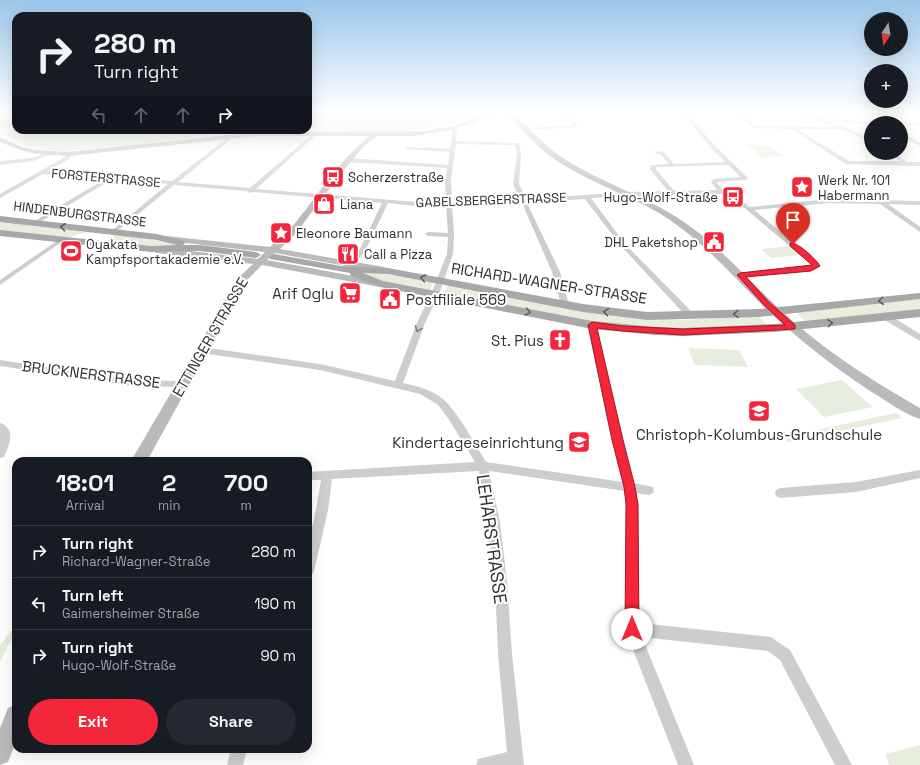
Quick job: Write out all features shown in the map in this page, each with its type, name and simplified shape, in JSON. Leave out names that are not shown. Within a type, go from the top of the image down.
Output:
[{"type":"main road","points":[[17,147],[47,154],[69,154],[135,147]]},
{"type":"main road","name":"ETTINGER STRASSE","points":[[141,457],[240,283],[258,258],[273,253],[295,229],[319,196],[360,147]]},
{"type":"main road","points":[[547,147],[562,161],[654,206],[687,227],[719,254],[792,327],[848,370],[920,414]]},
{"type":"main road","name":"HINDENBURGSTRASSE","points":[[0,219],[157,237],[273,253]]},
{"type":"main road","points":[[61,240],[98,231]]},
{"type":"main road","name":"HINDENBURGSTRASSE","points":[[0,233],[98,244],[258,258]]},
{"type":"main road","points":[[98,244],[112,233]]},
{"type":"main road","name":"HINDENBURGSTRASSE","points":[[157,237],[200,248],[258,258]]},
{"type":"main road","name":"HINDENBURGSTRASSE","points":[[151,249],[200,248]]},
{"type":"main road","name":"RICHARD-WAGNER-STRASSE","points":[[273,253],[352,264],[565,305],[647,316],[691,316],[775,311],[920,296]]},
{"type":"main road","name":"RICHARD-WAGNER-STRASSE","points":[[273,253],[351,273],[380,284]]},
{"type":"main road","name":"RICHARD-WAGNER-STRASSE","points":[[258,258],[380,284],[592,325],[623,329],[683,332],[792,327],[920,313]]},
{"type":"main road","name":"RICHARD-WAGNER-STRASSE","points":[[327,267],[388,271]]},
{"type":"main road","points":[[0,754],[12,726]]},
{"type":"street","points":[[112,233],[217,147]]},
{"type":"street","points":[[250,191],[300,147]]},
{"type":"street","points":[[398,385],[421,323],[435,294],[450,254],[451,235],[448,180],[452,147]]},
{"type":"street","points":[[517,147],[519,154],[516,184],[556,272],[565,305]]},
{"type":"street","points":[[713,147],[745,178],[715,180],[714,182],[720,191],[728,193],[749,209],[814,262],[816,266],[811,268],[740,275]]},
{"type":"street","points":[[822,147],[848,163],[920,164]]},
{"type":"street","points":[[407,148],[451,151]]},
{"type":"street","points":[[657,152],[662,154],[672,164]]},
{"type":"street","points":[[0,163],[33,159],[47,154]]},
{"type":"street","points":[[1,195],[67,158],[69,154]]},
{"type":"street","points":[[348,160],[449,167]]},
{"type":"street","points":[[901,160],[906,163]]},
{"type":"street","points":[[672,193],[653,169],[653,166],[672,164],[729,163]]},
{"type":"street","name":"FORSTERSTRASSE","points":[[42,172],[170,184]]},
{"type":"street","points":[[35,223],[109,179]]},
{"type":"street","name":"GABELSBERGERSTRASSE","points":[[170,184],[386,202],[450,204],[629,194],[720,191]]},
{"type":"street","points":[[588,197],[623,245],[691,316]]},
{"type":"street","points":[[749,209],[829,201],[920,203]]},
{"type":"street","points":[[352,264],[363,249],[386,202]]},
{"type":"street","points":[[881,202],[920,230]]},
{"type":"street","points":[[428,234],[451,235]]},
{"type":"street","points":[[0,283],[61,240]]},
{"type":"street","points":[[886,316],[920,338]]},
{"type":"street","points":[[592,325],[630,487],[632,504],[632,629],[686,765]]},
{"type":"street","name":"LEHARSTRASSE","points":[[201,350],[316,367],[398,385],[423,392],[440,402],[451,416],[483,466],[494,522],[501,582],[504,654],[516,761]]},
{"type":"street","name":"BRUCKNERSTRASSE","points":[[0,363],[131,382],[182,384]]},
{"type":"street","points":[[0,427],[6,432],[5,445],[0,454]]},
{"type":"street","points":[[312,476],[483,466],[649,490]]},
{"type":"street","points":[[780,493],[856,487],[920,474]]},
{"type":"street","points":[[312,554],[322,510],[327,475]]},
{"type":"street","points":[[632,629],[771,644],[785,656],[844,765]]},
{"type":"street","points":[[235,765],[238,753]]},
{"type":"street","points":[[484,765],[516,761]]},
{"type":"green space","points":[[31,147],[117,147],[67,151]]},
{"type":"green space","points":[[749,147],[771,147],[785,156],[762,157]]},
{"type":"green space","points":[[0,221],[88,232],[63,239],[0,231]]},
{"type":"green space","points":[[116,235],[164,241],[181,246],[154,247],[106,243]]},
{"type":"green space","points":[[789,246],[800,255],[771,258],[761,249]]},
{"type":"green space","points":[[355,272],[387,274],[434,282],[429,292],[386,283]]},
{"type":"green space","points":[[449,284],[641,317],[678,320],[758,316],[769,326],[673,329],[616,326],[542,314],[443,294]]},
{"type":"green space","points":[[920,298],[920,309],[807,323],[796,312]]},
{"type":"green space","points":[[688,348],[739,350],[748,367],[695,365]]},
{"type":"green space","points":[[842,380],[873,407],[824,417],[796,389]]},
{"type":"green space","points":[[896,413],[902,418],[788,442],[783,437]]},
{"type":"green space","points":[[12,630],[12,640],[0,663],[0,645]]},
{"type":"green space","points":[[920,745],[920,765],[889,765],[885,754]]},
{"type":"place","name":"Scherzerstraße","points":[[333,177]]},
{"type":"place","name":"Werk Nr. 101 Habermann","points":[[802,187]]},
{"type":"place","name":"Hugo-Wolf-Straße","points":[[733,197]]},
{"type":"place","name":"Liana","points":[[324,204]]},
{"type":"place","name":"Eleonore Baumann","points":[[281,233]]},
{"type":"place","name":"DHL Paketshop","points":[[714,242]]},
{"type":"place","name":"Oyakata Kampfsportakademie e.V.","points":[[71,251]]},
{"type":"place","name":"Call a Pizza","points":[[348,254]]},
{"type":"place","name":"Arif Oglu","points":[[350,293]]},
{"type":"place","name":"Postfiliale 569","points":[[390,299]]},
{"type":"place","name":"St. Pius","points":[[560,340]]},
{"type":"place","name":"Christoph-Kolumbus-Grundschule","points":[[759,411]]},
{"type":"place","name":"Kindertageseinrichtung","points":[[579,442]]},
{"type":"route","points":[[632,629],[632,504],[630,487],[592,325],[623,329],[683,332],[792,327],[766,303],[740,275],[811,268],[816,266],[814,262],[793,244]]}]
